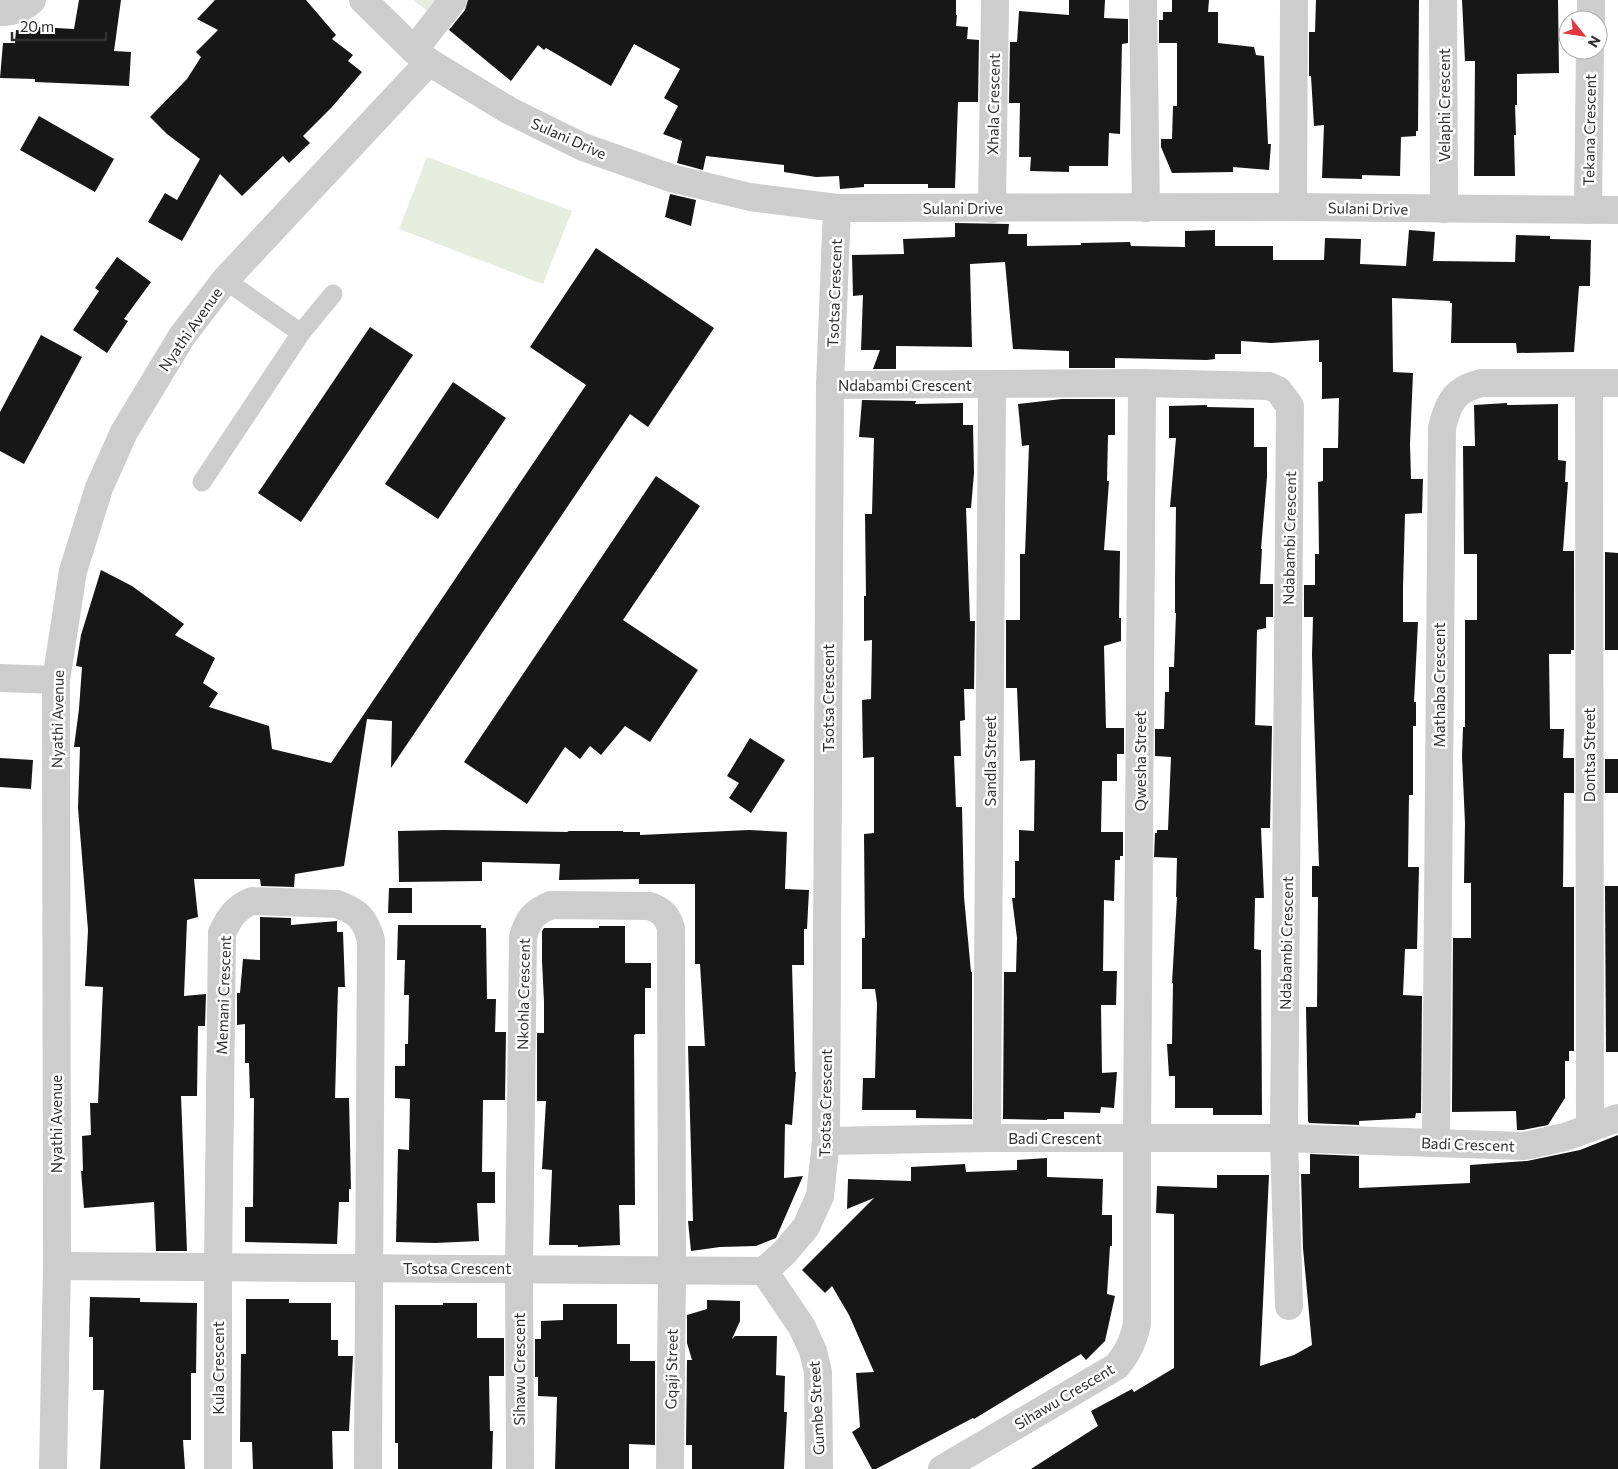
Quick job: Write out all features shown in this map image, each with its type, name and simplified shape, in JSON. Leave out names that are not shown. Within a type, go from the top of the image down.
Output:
[{"type":"street","points":[[0,12],[12,12],[28,5],[32,0]]},
{"type":"street","name":"Sulani Drive","points":[[364,0],[422,56],[510,111],[583,147],[671,178],[740,195],[838,208],[1618,210]]},
{"type":"street","name":"Nyathi Avenue","points":[[53,1469],[57,1266],[56,680],[73,571],[99,488],[124,432],[182,336],[225,280],[422,56],[453,0]]},
{"type":"street","name":"Xhala Crescent","points":[[992,209],[995,0]]},
{"type":"street","points":[[1143,0],[1146,208]]},
{"type":"street","points":[[1293,208],[1294,0]]},
{"type":"street","name":"Velaphi Crescent","points":[[1443,0],[1444,209]]},
{"type":"street","name":"Tekana Crescent","points":[[1588,210],[1590,60]]},
{"type":"street","name":"Tsotsa Crescent","points":[[57,1266],[764,1271],[784,1253],[806,1227],[820,1196],[826,1141],[830,385],[838,208]]},
{"type":"street","name":"Ndabambi Crescent","points":[[830,385],[1142,383],[1269,386],[1278,390],[1290,406],[1284,1138]]},
{"type":"street","name":"Qwesha Street","points":[[1137,1139],[1142,383]]},
{"type":"street","name":"Mathaba Crescent","points":[[1436,1143],[1442,428],[1446,411],[1454,397],[1468,387],[1482,383],[1618,383]]},
{"type":"street","name":"Dontsa Street","points":[[1588,383],[1590,1128]]},
{"type":"street","name":"Sandla Street","points":[[987,1138],[992,384]]},
{"type":"street","points":[[0,678],[56,680]]},
{"type":"street","name":"Memani Crescent","points":[[218,1267],[222,933],[234,912],[243,904],[252,901],[337,904],[350,909],[361,917],[367,927],[371,940],[369,1268]]},
{"type":"street","name":"Nkohla Crescent","points":[[519,1268],[524,937],[526,925],[533,915],[542,908],[551,905],[650,906],[660,910],[668,917],[671,928],[672,1270]]},
{"type":"street","name":"Badi Crescent","points":[[826,1141],[987,1138],[1284,1138],[1524,1146],[1564,1137],[1618,1118]]},
{"type":"street","points":[[1284,1138],[1289,1306]]},
{"type":"street","name":"Sihawu Crescent","points":[[942,1469],[1117,1366],[1127,1353],[1137,1324],[1137,1139]]},
{"type":"street","name":"Kula Crescent","points":[[218,1267],[218,1469]]},
{"type":"street","points":[[368,1469],[369,1268]]},
{"type":"street","name":"Sihawu Crescent","points":[[519,1268],[520,1469]]},
{"type":"street","name":"Gqaji Street","points":[[670,1469],[672,1270]]},
{"type":"street","name":"Gumbe Street","points":[[764,1271],[802,1327],[813,1351],[818,1372],[820,1469]]},
{"type":"lane","points":[[225,280],[301,333]]},
{"type":"lane","points":[[202,482],[301,333],[333,294]]},
{"type":"shaded area","points":[[413,0],[442,0],[431,14]]},
{"type":"shaded area","points":[[427,157],[572,211],[543,284],[399,229]]},
{"type":"building","points":[[79,0],[121,0],[114,51],[131,52],[129,86],[35,82],[35,79],[0,78],[3,43],[15,43],[16,30],[37,32],[38,27],[74,29]]},
{"type":"building","points":[[215,0],[306,0],[336,35],[332,39],[353,55],[348,61],[362,72],[332,107],[303,136],[310,143],[289,163],[283,156],[242,196],[220,174],[182,241],[148,222],[165,193],[177,200],[200,159],[167,134],[150,117],[187,79],[201,57],[196,52],[218,30],[197,19]]},
{"type":"building","points":[[468,0],[956,0],[956,26],[968,27],[967,39],[979,40],[978,102],[958,102],[955,188],[928,188],[928,184],[864,184],[864,187],[840,189],[839,176],[816,177],[784,172],[784,165],[706,156],[703,170],[677,163],[682,141],[663,134],[678,106],[664,98],[680,69],[634,44],[611,86],[538,45],[511,81],[449,30],[465,10]]},
{"type":"building","points":[[1069,0],[1105,0],[1104,18],[1128,19],[1128,43],[1122,44],[1120,134],[1109,133],[1108,166],[1069,166],[1069,172],[1030,171],[1031,157],[1019,157],[1020,103],[1009,103],[1010,42],[1017,42],[1019,11],[1069,15]]},
{"type":"building","points":[[1172,0],[1209,0],[1208,12],[1218,12],[1218,43],[1254,47],[1256,55],[1264,56],[1268,144],[1271,144],[1269,170],[1233,167],[1233,172],[1172,173],[1161,147],[1161,139],[1172,139],[1173,106],[1177,106],[1177,43],[1159,43],[1159,20],[1163,20],[1163,12],[1172,12]]},
{"type":"building","points":[[1316,0],[1419,0],[1418,131],[1416,131],[1416,136],[1401,137],[1400,176],[1362,175],[1362,179],[1322,178],[1324,125],[1314,126],[1311,76],[1309,76],[1309,32],[1315,32]]},
{"type":"building","points":[[1462,0],[1558,0],[1559,73],[1517,74],[1516,135],[1514,135],[1515,176],[1474,176],[1475,61],[1465,61]]},
{"type":"building","points":[[39,116],[114,159],[95,192],[20,150]]},
{"type":"building","points":[[670,194],[696,200],[691,226],[665,217]]},
{"type":"building","points":[[955,223],[1009,224],[1008,234],[1027,234],[1027,246],[1130,242],[1131,246],[1185,247],[1185,231],[1215,230],[1215,246],[1273,246],[1273,260],[1324,260],[1325,238],[1361,239],[1360,264],[1406,266],[1409,230],[1435,232],[1433,261],[1515,262],[1516,235],[1550,236],[1550,239],[1591,240],[1590,286],[1579,286],[1574,352],[1517,353],[1516,343],[1451,343],[1452,303],[1450,301],[1392,298],[1393,372],[1413,373],[1410,444],[1411,479],[1423,479],[1422,513],[1405,514],[1403,587],[1403,622],[1418,622],[1414,702],[1416,702],[1416,726],[1413,726],[1413,795],[1409,795],[1408,867],[1419,867],[1417,949],[1405,949],[1403,995],[1422,996],[1421,1113],[1416,1113],[1415,1118],[1359,1121],[1359,1125],[1309,1123],[1308,1121],[1306,1007],[1317,1007],[1318,897],[1312,897],[1312,866],[1319,866],[1312,655],[1313,617],[1304,617],[1304,585],[1315,585],[1315,554],[1319,554],[1318,482],[1323,481],[1323,448],[1338,448],[1339,398],[1322,399],[1322,362],[1319,362],[1319,340],[1271,343],[1241,341],[1241,354],[1215,354],[1215,359],[1115,358],[1115,368],[1069,368],[1069,351],[1013,349],[1005,262],[970,264],[972,347],[896,346],[896,369],[873,369],[880,350],[861,350],[863,295],[853,296],[852,255],[904,254],[903,239],[955,237]]},
{"type":"building","points":[[596,248],[714,328],[648,427],[630,414],[391,768],[392,721],[367,719],[344,866],[295,874],[294,887],[261,886],[260,879],[194,879],[198,917],[187,920],[184,996],[206,994],[205,1026],[198,1026],[197,1096],[181,1096],[187,1251],[156,1251],[154,1202],[84,1208],[81,1171],[83,1171],[82,1136],[91,1135],[90,1103],[98,1103],[103,987],[85,986],[88,930],[78,808],[80,747],[74,747],[82,667],[76,666],[81,635],[101,570],[132,586],[184,624],[175,635],[215,658],[203,683],[218,693],[209,707],[269,726],[272,749],[331,763],[586,385],[530,347]]},
{"type":"building","points":[[117,257],[151,282],[124,319],[128,321],[107,353],[73,330],[99,291],[95,288]]},
{"type":"building","points":[[370,327],[413,355],[301,522],[258,493]]},
{"type":"building","points":[[41,335],[82,357],[24,464],[0,451],[0,412]]},
{"type":"building","points":[[453,382],[506,418],[438,519],[385,484]]},
{"type":"building","points":[[1062,399],[1115,399],[1115,435],[1108,435],[1107,481],[1109,481],[1104,550],[1120,551],[1119,618],[1121,618],[1121,641],[1104,646],[1106,728],[1124,728],[1124,754],[1117,754],[1117,781],[1102,781],[1101,832],[1123,832],[1123,856],[1120,856],[1120,860],[1115,860],[1114,901],[1104,900],[1103,971],[1117,971],[1116,1005],[1101,1005],[1102,1073],[1117,1072],[1114,1108],[1101,1107],[1100,1113],[1064,1112],[1064,1119],[1003,1119],[1004,972],[1016,972],[1017,938],[1012,898],[1015,898],[1015,861],[1019,861],[1019,830],[1034,831],[1035,760],[1020,761],[1017,688],[1006,688],[1006,620],[1020,620],[1020,554],[1025,554],[1029,445],[1022,446],[1018,404]]},
{"type":"building","points":[[862,400],[916,401],[915,404],[963,403],[963,425],[973,425],[974,473],[971,508],[966,508],[970,621],[975,621],[974,689],[964,689],[965,720],[960,721],[961,756],[954,756],[956,807],[962,807],[964,897],[972,972],[972,1119],[916,1118],[916,1110],[862,1110],[863,1078],[875,1078],[877,1003],[875,989],[862,989],[862,938],[865,938],[864,834],[874,833],[874,757],[863,758],[862,700],[871,699],[872,640],[864,641],[864,596],[866,596],[865,514],[872,514],[874,438],[859,437]]},
{"type":"building","points":[[1507,403],[1507,405],[1558,404],[1558,460],[1566,461],[1565,482],[1568,482],[1563,551],[1574,551],[1574,650],[1571,650],[1571,654],[1549,654],[1550,729],[1564,729],[1563,758],[1574,758],[1574,793],[1564,793],[1563,887],[1574,887],[1574,1051],[1569,1051],[1569,1061],[1565,1061],[1565,1098],[1548,1125],[1523,1130],[1517,1130],[1516,1111],[1452,1112],[1453,938],[1471,938],[1471,883],[1464,883],[1465,823],[1462,757],[1463,727],[1465,727],[1465,620],[1477,620],[1477,554],[1464,554],[1463,446],[1475,446],[1474,405]]},
{"type":"building","points":[[1207,405],[1207,407],[1254,408],[1254,447],[1267,447],[1267,477],[1260,584],[1273,584],[1273,617],[1266,617],[1266,628],[1257,630],[1255,725],[1272,726],[1270,828],[1261,828],[1264,898],[1255,898],[1254,949],[1261,950],[1262,1115],[1213,1115],[1213,1108],[1175,1108],[1175,1076],[1169,1076],[1167,1044],[1172,1044],[1172,983],[1177,897],[1177,858],[1154,857],[1155,833],[1157,833],[1157,830],[1168,830],[1171,757],[1155,756],[1155,729],[1164,729],[1165,692],[1169,692],[1169,667],[1174,667],[1176,613],[1176,507],[1170,507],[1176,438],[1169,438],[1169,406]]},
{"type":"building","points":[[656,476],[700,506],[623,620],[698,670],[650,742],[625,726],[601,755],[590,746],[580,759],[565,747],[527,804],[464,762]]},
{"type":"building","points":[[1605,552],[1618,553],[1618,650],[1605,650]]},
{"type":"building","points":[[750,738],[785,760],[751,813],[729,798],[739,783],[727,776]]},
{"type":"building","points":[[0,758],[33,760],[31,789],[0,787]]},
{"type":"building","points":[[1605,759],[1618,759],[1618,793],[1605,793]]},
{"type":"building","points":[[749,830],[787,832],[785,889],[809,890],[807,929],[804,929],[804,965],[792,965],[796,1072],[792,1125],[785,1124],[784,1178],[803,1176],[776,1238],[756,1246],[720,1247],[691,1251],[688,1221],[693,1221],[688,1046],[705,1046],[700,964],[695,964],[695,884],[639,884],[639,879],[559,880],[560,864],[482,862],[482,881],[399,882],[398,831],[623,831],[640,832],[640,835]]},
{"type":"building","points":[[1605,886],[1618,886],[1618,1052],[1606,1052]]},
{"type":"building","points":[[389,888],[412,888],[412,913],[388,913]]},
{"type":"building","points":[[260,917],[291,918],[291,925],[337,921],[337,932],[343,932],[345,987],[338,987],[335,1098],[349,1098],[351,1189],[349,1189],[349,1202],[339,1202],[337,1244],[245,1242],[245,1207],[253,1207],[254,1098],[250,1098],[249,1063],[245,1063],[245,1024],[237,1025],[237,993],[240,993],[243,959],[260,960]]},
{"type":"building","points":[[398,925],[481,925],[481,928],[486,928],[487,999],[496,999],[495,1032],[506,1032],[505,1100],[483,1100],[482,1172],[495,1172],[495,1203],[477,1203],[479,1241],[396,1242],[398,1149],[409,1150],[410,1099],[395,1098],[395,1066],[405,1066],[405,1044],[408,1044],[409,995],[404,995],[405,960],[397,960]]},
{"type":"building","points":[[599,926],[625,926],[625,963],[651,963],[651,988],[645,988],[645,1034],[634,1035],[635,1205],[619,1205],[620,1245],[578,1247],[578,1245],[549,1245],[552,1170],[542,1169],[546,1101],[537,1101],[537,1033],[544,1033],[542,931],[544,928],[599,928]]},
{"type":"building","points":[[1618,1135],[1618,1469],[1031,1469],[1098,1426],[1091,1411],[1132,1389],[1134,1392],[1174,1368],[1174,1214],[1156,1213],[1157,1186],[1217,1188],[1217,1175],[1269,1175],[1260,1366],[1294,1355],[1312,1345],[1303,1248],[1301,1174],[1310,1174],[1310,1154],[1359,1156],[1359,1188],[1470,1183],[1470,1165],[1527,1161],[1580,1150]]},
{"type":"building","points":[[1047,1158],[1047,1177],[1103,1179],[1102,1215],[1112,1215],[1112,1246],[1110,1246],[1107,1294],[1115,1296],[1105,1341],[1086,1360],[1081,1354],[974,1419],[876,1469],[872,1469],[852,1432],[860,1427],[856,1373],[874,1372],[849,1315],[832,1286],[825,1293],[802,1270],[874,1198],[847,1209],[848,1179],[911,1181],[911,1167],[965,1164],[966,1172],[1017,1170],[1017,1160]]},
{"type":"building","points":[[90,1297],[140,1298],[140,1302],[197,1303],[196,1373],[191,1373],[191,1440],[183,1440],[185,1469],[100,1469],[104,1390],[93,1390],[93,1337],[89,1337]]},
{"type":"building","points":[[246,1299],[289,1299],[289,1303],[331,1303],[331,1340],[338,1340],[338,1356],[353,1356],[349,1431],[332,1431],[333,1469],[253,1469],[252,1442],[240,1442],[241,1354],[246,1354]]},
{"type":"building","points":[[707,1300],[740,1301],[740,1321],[732,1339],[735,1336],[777,1336],[776,1375],[785,1376],[784,1412],[787,1412],[784,1469],[692,1469],[692,1445],[686,1445],[687,1360],[692,1360],[687,1343],[687,1315],[707,1309]]},
{"type":"building","points":[[443,1303],[477,1303],[477,1338],[504,1338],[504,1376],[489,1376],[490,1431],[493,1431],[492,1469],[398,1469],[398,1443],[395,1443],[395,1305],[443,1305]]},
{"type":"building","points":[[563,1304],[617,1304],[617,1344],[630,1344],[630,1361],[655,1361],[655,1445],[629,1444],[629,1469],[555,1469],[557,1397],[538,1396],[538,1377],[535,1377],[535,1339],[541,1339],[541,1321],[563,1320]]}]
